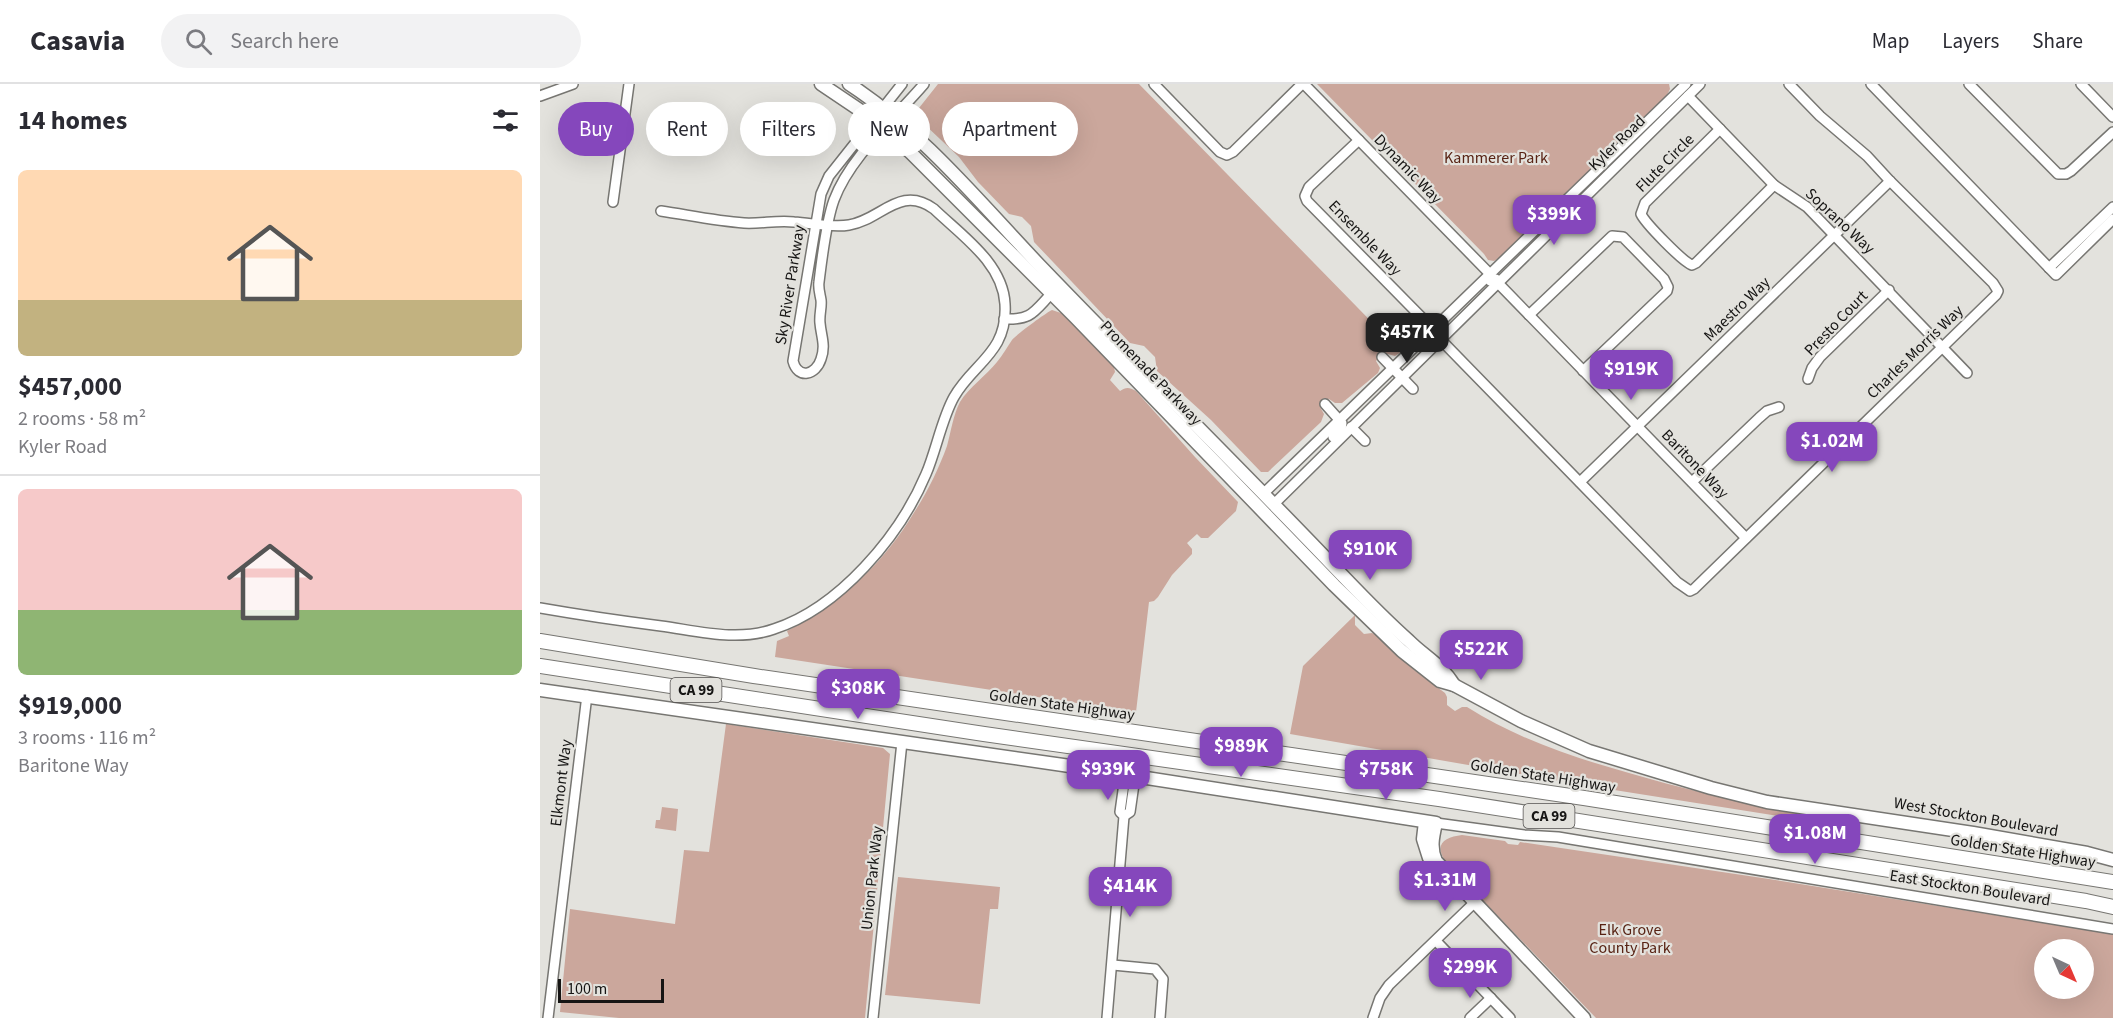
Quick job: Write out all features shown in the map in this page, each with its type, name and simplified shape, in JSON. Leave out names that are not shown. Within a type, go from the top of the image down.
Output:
[{"type":"highway","name":"Golden State Highway","points":[[540,641],[766,678],[1584,798],[2113,882]]},
{"type":"highway","name":"CA 99","points":[[540,666],[995,736],[1580,820],[2113,907]]},
{"type":"main road","points":[[821,84],[848,102]]},
{"type":"main road","name":"Promenade Parkway","points":[[849,84],[876,102]]},
{"type":"main road","name":"Promenade Parkway","points":[[930,150],[1043,269],[1132,368],[1197,446],[1371,621],[1440,681],[1454,685],[1521,721],[1589,751]]},
{"type":"main road","points":[[915,156],[1050,295],[1089,326],[1132,368]]},
{"type":"main road","name":"Promenade Parkway","points":[[1132,368],[1188,416],[1377,610],[1414,646],[1447,672],[1454,685]]},
{"type":"main road","points":[[1334,585],[1340,584],[1367,609],[1377,610]]},
{"type":"main road","points":[[1371,621],[1376,620],[1407,647],[1414,646]]},
{"type":"main road","name":"East Stockton Boulevard","points":[[540,690],[1130,776],[1431,823]]},
{"type":"main road","name":"West Stockton Boulevard","points":[[1589,751],[1711,788],[1767,802],[1973,833],[2076,851],[2113,860]]},
{"type":"main road","points":[[1431,823],[1432,854],[1441,867],[1584,1018]]},
{"type":"street","points":[[545,91],[573,84]]},
{"type":"street","points":[[613,202],[629,84]]},
{"type":"street","name":"Sky River Parkway","points":[[887,102],[902,84]]},
{"type":"street","points":[[1160,86],[1220,152],[1227,155],[1233,152],[1303,84]]},
{"type":"street","name":"Dynamic Way","points":[[1303,84],[1494,279]]},
{"type":"street","points":[[1683,88],[1693,84]]},
{"type":"street","name":"Kyler Road","points":[[1494,279],[1532,241],[1544,224],[1683,88],[1700,84]]},
{"type":"street","name":"Charles Morris Way","points":[[1439,335],[1677,582],[1690,591],[1698,586],[1942,346],[1996,296],[1998,291],[1996,286],[1867,156],[1820,116],[1789,84]]},
{"type":"street","points":[[1871,84],[2052,271]]},
{"type":"street","points":[[1969,84],[2058,174],[2071,171],[2113,132]]},
{"type":"street","points":[[2081,84],[2113,117]]},
{"type":"street","name":"Sky River Parkway","points":[[908,102],[922,85]]},
{"type":"street","name":"Kyler Road","points":[[1275,503],[1402,377],[1494,279],[1630,152],[1641,135],[1680,97],[1683,88]]},
{"type":"street","name":"Soprano Way","points":[[1683,88],[1774,185],[1808,207],[1967,373]]},
{"type":"street","name":"Flute Circle","points":[[1720,129],[1645,202],[1641,214],[1645,222],[1692,265],[1774,185]]},
{"type":"street","name":"Ensemble Way","points":[[1359,140],[1309,187],[1305,196],[1307,201],[1439,335]]},
{"type":"street","name":"Sky River Parkway","points":[[848,151],[829,176],[815,223],[793,361],[798,370],[804,373],[817,368],[824,342],[819,320],[821,301],[819,283],[831,208],[843,181],[861,156]]},
{"type":"street","name":"Maestro Way","points":[[1580,482],[1890,181]]},
{"type":"street","points":[[540,608],[731,635],[775,629],[816,608],[836,593],[863,567],[904,515],[926,474],[953,398],[991,353],[998,340],[1004,319],[1005,304],[1003,290],[994,270],[929,206],[913,200],[901,201],[857,224],[842,226],[786,221],[742,223],[662,211]]},
{"type":"street","points":[[2052,271],[2113,207]]},
{"type":"street","points":[[2052,271],[2113,219]]},
{"type":"street","points":[[1529,315],[1612,236],[1623,237],[1664,279],[1668,286],[1667,291],[1583,371]]},
{"type":"street","name":"Baritone Way","points":[[1494,279],[1746,538]]},
{"type":"street","name":"Presto Court","points":[[1808,379],[1820,357],[1889,290]]},
{"type":"street","points":[[1004,319],[1023,319],[1033,314],[1050,295]]},
{"type":"street","name":"Kyler Road","points":[[1264,493],[1394,369],[1439,335]]},
{"type":"street","points":[[1382,357],[1413,389]]},
{"type":"street","points":[[1301,477],[1311,459],[1342,426],[1339,419],[1324,404]]},
{"type":"street","points":[[1692,482],[1767,411],[1779,407]]},
{"type":"street","points":[[1351,428],[1365,441]]},
{"type":"street","name":"Elkmont Way","points":[[548,1018],[586,695]]},
{"type":"street","name":"Union Park Way","points":[[873,1018],[902,742]]},
{"type":"street","points":[[1107,1018],[1124,816],[1130,812],[1130,776]]},
{"type":"street","name":"East Stockton Boulevard","points":[[1431,823],[1558,837],[2113,928]]},
{"type":"street","points":[[1373,1018],[1380,998],[1389,985],[1474,903]]},
{"type":"street","points":[[1436,941],[1510,1018]]},
{"type":"street","points":[[1113,965],[1155,969],[1163,979],[1160,1018]]},
{"type":"street","points":[[1470,1018],[1491,998]]},
{"type":"green space","points":[[938,84],[1139,84],[1401,352],[1395,356],[1384,353],[1376,361],[1380,368],[1378,373],[1342,403],[1335,403],[1329,399],[1320,407],[1324,414],[1321,422],[1268,472],[1261,472],[1211,420],[1157,371],[1155,357],[1144,346],[1130,343],[1034,242],[1031,226],[1022,217],[1009,214],[978,182],[958,156],[1078,156],[1078,102],[942,102],[942,141],[930,130],[930,102],[924,102]]},
{"type":"green space","name":"Kammerer Park","points":[[1317,84],[1669,84],[1670,89],[1667,95],[1494,261],[1488,260]]},
{"type":"green space","points":[[1052,310],[1064,314],[1114,367],[1115,372],[1110,380],[1120,391],[1128,388],[1136,391],[1238,502],[1236,511],[1208,538],[1201,538],[1197,534],[1187,543],[1192,549],[1192,554],[1172,575],[1158,597],[1149,602],[1136,712],[775,657],[777,641],[789,636],[787,631],[807,620],[843,594],[860,580],[890,548],[933,479],[947,446],[960,402],[993,367],[1015,337]]},
{"type":"green space","points":[[1355,615],[1355,625],[1364,634],[1376,635],[1413,669],[1445,693],[1447,705],[1455,711],[1467,707],[1526,738],[1587,760],[1694,790],[1804,813],[1803,820],[1589,786],[1290,734],[1303,666]]},
{"type":"green space","points":[[726,724],[883,748],[890,754],[865,1018],[619,1018],[560,1012],[570,909],[675,924],[684,850],[709,852]]},
{"type":"green space","points":[[662,807],[678,809],[676,831],[655,828],[656,820],[660,820]]},
{"type":"green space","name":"Elk Grove County Park","points":[[1462,835],[1505,841],[1508,844],[1518,845],[1520,842],[2113,934],[2113,1018],[1596,1018],[1446,862],[1442,856],[1441,846],[1446,840]]},
{"type":"green space","points":[[898,877],[1000,887],[998,909],[990,909],[980,1004],[885,995]]}]
